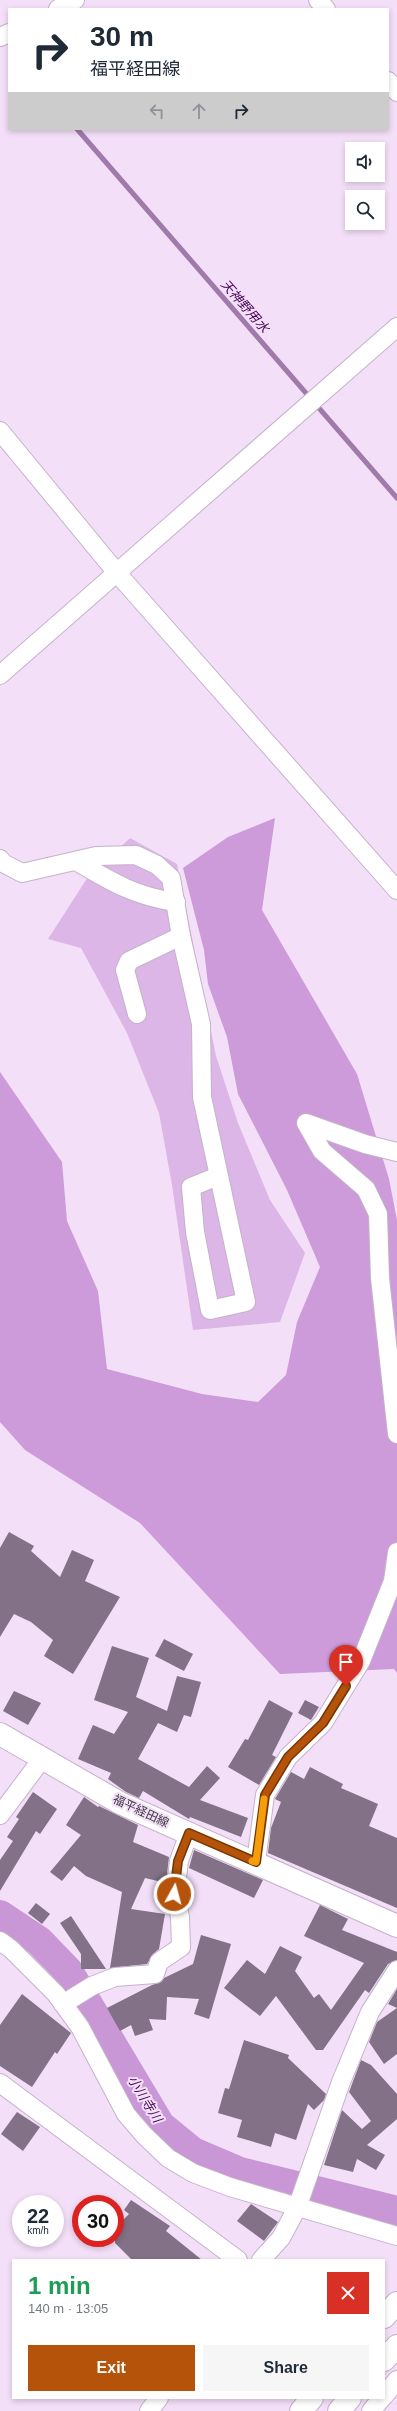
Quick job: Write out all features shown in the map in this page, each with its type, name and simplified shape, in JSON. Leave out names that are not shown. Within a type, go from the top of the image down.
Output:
[{"type":"main road","name":"福平経田線","points":[[0,1734],[120,1803],[256,1862],[397,1926]]},
{"type":"main road","points":[[385,2316],[397,2303]]},
{"type":"main road","points":[[385,2359],[397,2346]]},
{"type":"main road","points":[[301,2411],[311,2399]]},
{"type":"main road","points":[[339,2411],[349,2399]]},
{"type":"street","points":[[60,8],[75,0]]},
{"type":"street","points":[[318,0],[325,8]]},
{"type":"street","points":[[389,82],[397,92]]},
{"type":"street","points":[[0,675],[397,327]]},
{"type":"street","points":[[0,431],[117,573],[397,890]]},
{"type":"street","points":[[0,859],[4,863],[22,873],[96,856],[136,855],[157,865],[171,878],[181,936],[201,1024],[202,1097],[246,1302],[210,1310],[195,1232],[191,1187],[218,1176]]},
{"type":"street","points":[[76,861],[119,885],[152,899],[176,902]]},
{"type":"street","points":[[137,1014],[125,970],[129,961],[181,936]]},
{"type":"street","points":[[397,1152],[365,1144],[306,1122],[322,1151],[366,1189],[378,1214],[380,1278],[397,1434]]},
{"type":"street","points":[[256,1862],[265,1795],[288,1757],[323,1723],[361,1661],[393,1582],[397,1552]]},
{"type":"street","points":[[0,1816],[42,1759]]},
{"type":"street","points":[[63,2004],[92,1986],[115,1977],[155,1974],[159,1962],[181,1947],[180,1917],[174,1894],[178,1861],[189,1833]]},
{"type":"street","points":[[0,1941],[33,1970],[63,2004],[80,2026],[126,2114],[144,2136],[168,2158],[193,2173],[297,2208],[397,2236]]},
{"type":"street","points":[[262,2259],[281,2238],[297,2208],[341,2082],[370,2012],[397,1970]]},
{"type":"street","points":[[0,2083],[237,2259]]},
{"type":"street","points":[[385,2371],[397,2380],[385,2395]]},
{"type":"street","points":[[149,2411],[158,2399]]},
{"type":"street","points":[[372,2411],[381,2399]]},
{"type":"shaded area","points":[[275,818],[262,910],[357,1074],[389,1179],[397,1220],[397,1673],[394,1669],[280,1674],[140,1523],[25,1450],[0,1422],[0,1072],[62,1162],[67,1221],[98,1291],[107,1369],[202,1394],[258,1402],[286,1375],[297,1322],[320,1267],[287,1190],[238,1094],[227,1037],[208,984],[204,950],[183,868],[228,837]]},
{"type":"shaded area","points":[[130,838],[177,864],[216,1056],[238,1123],[270,1200],[305,1253],[280,1322],[193,1330],[172,1185],[159,1113],[127,1033],[81,948],[48,939],[86,880]]},
{"type":"building","points":[[9,1532],[34,1546],[31,1551],[60,1577],[72,1550],[94,1560],[85,1581],[120,1597],[73,1674],[44,1656],[53,1640],[31,1622],[14,1614],[0,1637],[0,1548]]},
{"type":"building","points":[[164,1639],[193,1654],[184,1671],[155,1656]]},
{"type":"building","points":[[112,1646],[149,1658],[136,1697],[167,1711],[177,1676],[201,1682],[191,1717],[184,1715],[177,1732],[158,1723],[138,1759],[189,1787],[207,1766],[220,1778],[200,1800],[248,1818],[241,1837],[190,1817],[189,1819],[143,1791],[139,1798],[126,1792],[108,1779],[111,1773],[78,1759],[93,1725],[114,1734],[128,1712],[94,1700]]},
{"type":"building","points":[[14,1691],[41,1703],[28,1725],[3,1711]]},
{"type":"building","points":[[269,1700],[293,1713],[272,1755],[276,1757],[259,1785],[228,1767],[245,1739],[248,1740]]},
{"type":"building","points":[[305,1700],[319,1707],[311,1720],[298,1713]]},
{"type":"building","points":[[310,1767],[343,1784],[341,1788],[378,1804],[369,1826],[397,1838],[397,1908],[268,1853],[271,1828],[281,1802],[275,1799],[291,1772],[304,1779]]},
{"type":"building","points":[[33,1792],[57,1809],[40,1834],[36,1831],[0,1891],[0,1860],[13,1841],[7,1837],[19,1819],[16,1817]]},
{"type":"building","points":[[84,1797],[98,1807],[99,1806],[138,1825],[133,1842],[169,1857],[166,1883],[145,1878],[131,1909],[165,1914],[159,1949],[153,1954],[147,1964],[110,1968],[122,1892],[86,1876],[74,1866],[62,1881],[50,1872],[81,1835],[66,1825]]},
{"type":"building","points":[[194,1850],[263,1880],[254,1898],[189,1868]]},
{"type":"building","points":[[36,1903],[50,1914],[42,1924],[28,1913]]},
{"type":"building","points":[[320,1905],[348,1919],[342,1930],[397,1952],[397,1960],[388,1964],[369,1993],[365,1990],[323,2050],[316,2050],[276,1996],[260,2016],[224,1988],[247,1960],[265,1974],[280,1946],[302,1957],[295,1971],[314,1998],[319,1994],[331,2010],[364,1963],[304,1936]]},
{"type":"building","points":[[71,1916],[106,1969],[81,1969],[81,1954],[60,1923]]},
{"type":"building","points":[[201,1935],[231,1944],[209,2019],[194,2014],[199,1999],[167,1997],[166,2020],[149,2019],[153,2030],[135,2036],[131,2025],[120,2031],[107,2008],[152,1985],[161,1982],[164,1978],[193,1964]]},
{"type":"building","points":[[397,1989],[397,2008],[388,2004]]},
{"type":"building","points":[[22,1994],[71,2033],[57,2054],[55,2052],[32,2087],[0,2066],[0,2025]]},
{"type":"building","points":[[397,2008],[397,2054],[384,2064],[369,2042],[377,2022]]},
{"type":"building","points":[[244,2040],[289,2055],[288,2058],[326,2094],[324,2100],[314,2110],[308,2104],[296,2140],[275,2133],[271,2147],[237,2137],[242,2120],[218,2113],[225,2088],[229,2089]]},
{"type":"building","points":[[361,2060],[371,2065],[397,2094],[397,2119],[367,2145],[385,2155],[376,2170],[357,2159],[353,2172],[324,2165],[342,2110],[362,2129],[371,2121],[349,2092]]},
{"type":"building","points":[[17,2112],[40,2127],[23,2151],[1,2134]]},
{"type":"building","points":[[131,2200],[170,2226],[166,2231],[201,2259],[131,2259],[119,2247],[124,2247],[124,2219],[129,2214],[124,2210]]},
{"type":"building","points":[[251,2204],[278,2222],[264,2241],[237,2221]]},
{"type":"waterway","name":"天神野用水","points":[[78,130],[397,498]]},
{"type":"waterway","name":"小川寺川","points":[[0,1915],[39,1941],[68,1971],[160,2125],[193,2152],[240,2172],[397,2211]]},
{"type":"slow traffic","points":[[252,1861],[256,1862],[264,1799]]},
{"type":"route","points":[[174,1894],[178,1861],[189,1833],[256,1862],[265,1795],[288,1757],[323,1723],[346,1686]]}]
